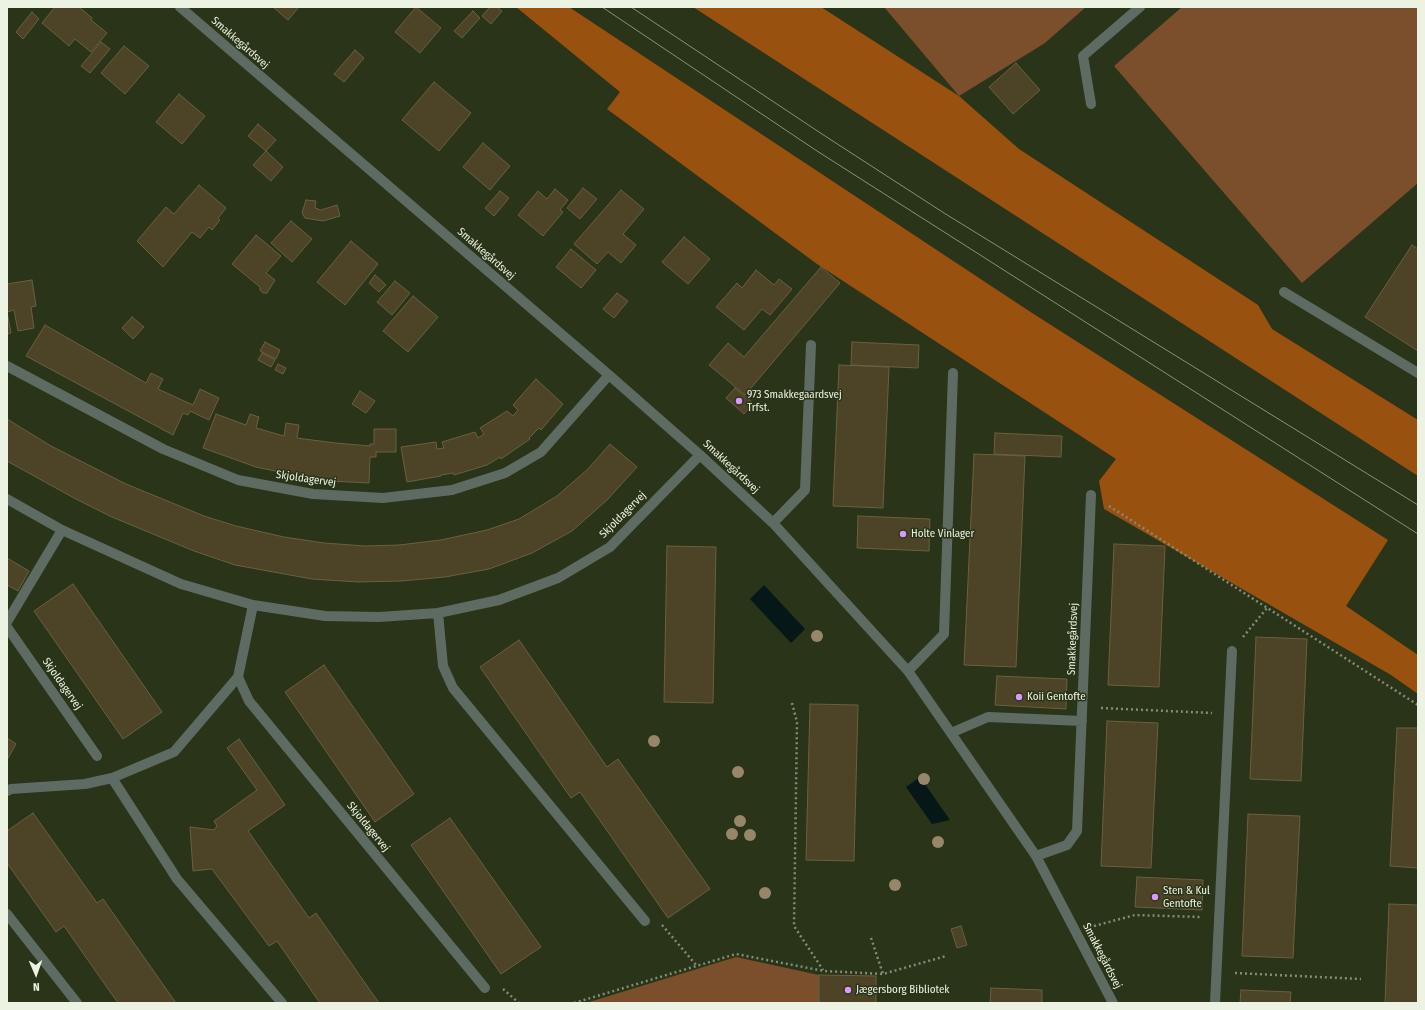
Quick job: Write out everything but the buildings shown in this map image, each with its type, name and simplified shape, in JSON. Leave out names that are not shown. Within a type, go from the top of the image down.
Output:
[{"type":"street","name":"Smakkegårdsvej","points":[[180,7],[609,375],[700,455],[773,523],[908,671],[1036,856],[1113,1003]]},
{"type":"street","points":[[1091,104],[1083,56],[1140,7]]},
{"type":"street","points":[[1284,292],[1418,373]]},
{"type":"street","points":[[773,523],[805,490],[811,345]]},
{"type":"street","name":"Skjoldagervej","points":[[7,366],[163,449],[238,480],[313,494],[383,498],[452,490],[505,473],[541,452],[609,375]]},
{"type":"street","points":[[908,671],[944,634],[953,373]]},
{"type":"street","name":"Skjoldagervej","points":[[7,499],[62,530],[181,584],[253,605],[325,616],[378,617],[438,612],[499,600],[558,578],[610,547],[700,455]]},
{"type":"street","name":"Smakkegårdsvej","points":[[1036,856],[1067,844],[1077,831],[1091,495]]},
{"type":"street","points":[[7,622],[62,530]]},
{"type":"street","points":[[7,791],[11,789],[85,784],[112,778],[174,752],[238,677],[253,605]]},
{"type":"street","points":[[438,612],[443,666],[453,688],[645,920]]},
{"type":"street","name":"Skjoldagervej","points":[[7,627],[98,756]]},
{"type":"street","points":[[1215,1003],[1232,651]]},
{"type":"street","name":"Skjoldagervej","points":[[238,677],[249,701],[485,988]]},
{"type":"street","points":[[951,733],[988,717],[1082,721]]},
{"type":"street","points":[[112,778],[177,879],[282,1003]]},
{"type":"street","points":[[7,914],[77,1003]]},
{"type":"path","points":[[1091,495],[1418,705]]},
{"type":"path","points":[[1232,651],[1267,608]]},
{"type":"path","points":[[792,703],[797,722],[794,926],[824,971]]},
{"type":"path","points":[[1082,707],[1229,713]]},
{"type":"path","points":[[1076,931],[1135,915],[1219,918]]},
{"type":"path","points":[[645,920],[656,918],[697,966]]},
{"type":"path","points":[[871,938],[883,974]]},
{"type":"path","points":[[574,1003],[736,954],[824,971],[883,974],[946,956]]},
{"type":"path","points":[[1216,973],[1361,979]]},
{"type":"shaded area","points":[[516,7],[569,7],[1029,311],[1388,540],[1346,606],[1418,655],[1418,694],[1391,675],[1104,509],[1099,481],[1116,459],[817,264],[607,109],[620,92]]},
{"type":"shaded area","points":[[693,7],[821,7],[959,96],[1019,149],[1258,305],[1272,329],[1418,420],[1418,476]]},
{"type":"shaded area","points":[[884,7],[1086,7],[1045,43],[959,96]]},
{"type":"shaded area","points":[[1182,7],[1418,7],[1418,183],[1302,283],[1114,66]]},
{"type":"shaded area","points":[[764,585],[805,629],[791,643],[750,599]]},
{"type":"shaded area","points":[[920,777],[950,820],[932,824],[906,787]]},
{"type":"shaded area","points":[[736,957],[819,975],[819,1003],[586,1003]]},
{"type":"tram line","points":[[602,7],[817,151],[1418,534]]},
{"type":"tram line","points":[[631,7],[944,213],[1418,505]]},
{"type":"place","name":"973 Smakkegaardsvej Trfst.","points":[[739,401]]},
{"type":"place","name":"Holte Vinlager","points":[[903,534]]},
{"type":"place","name":"Koii Gentofte","points":[[1019,697]]},
{"type":"place","name":"Sten & Kul Gentofte","points":[[1155,897]]},
{"type":"place","name":"Jægersborg Bibliotek","points":[[848,990]]}]
